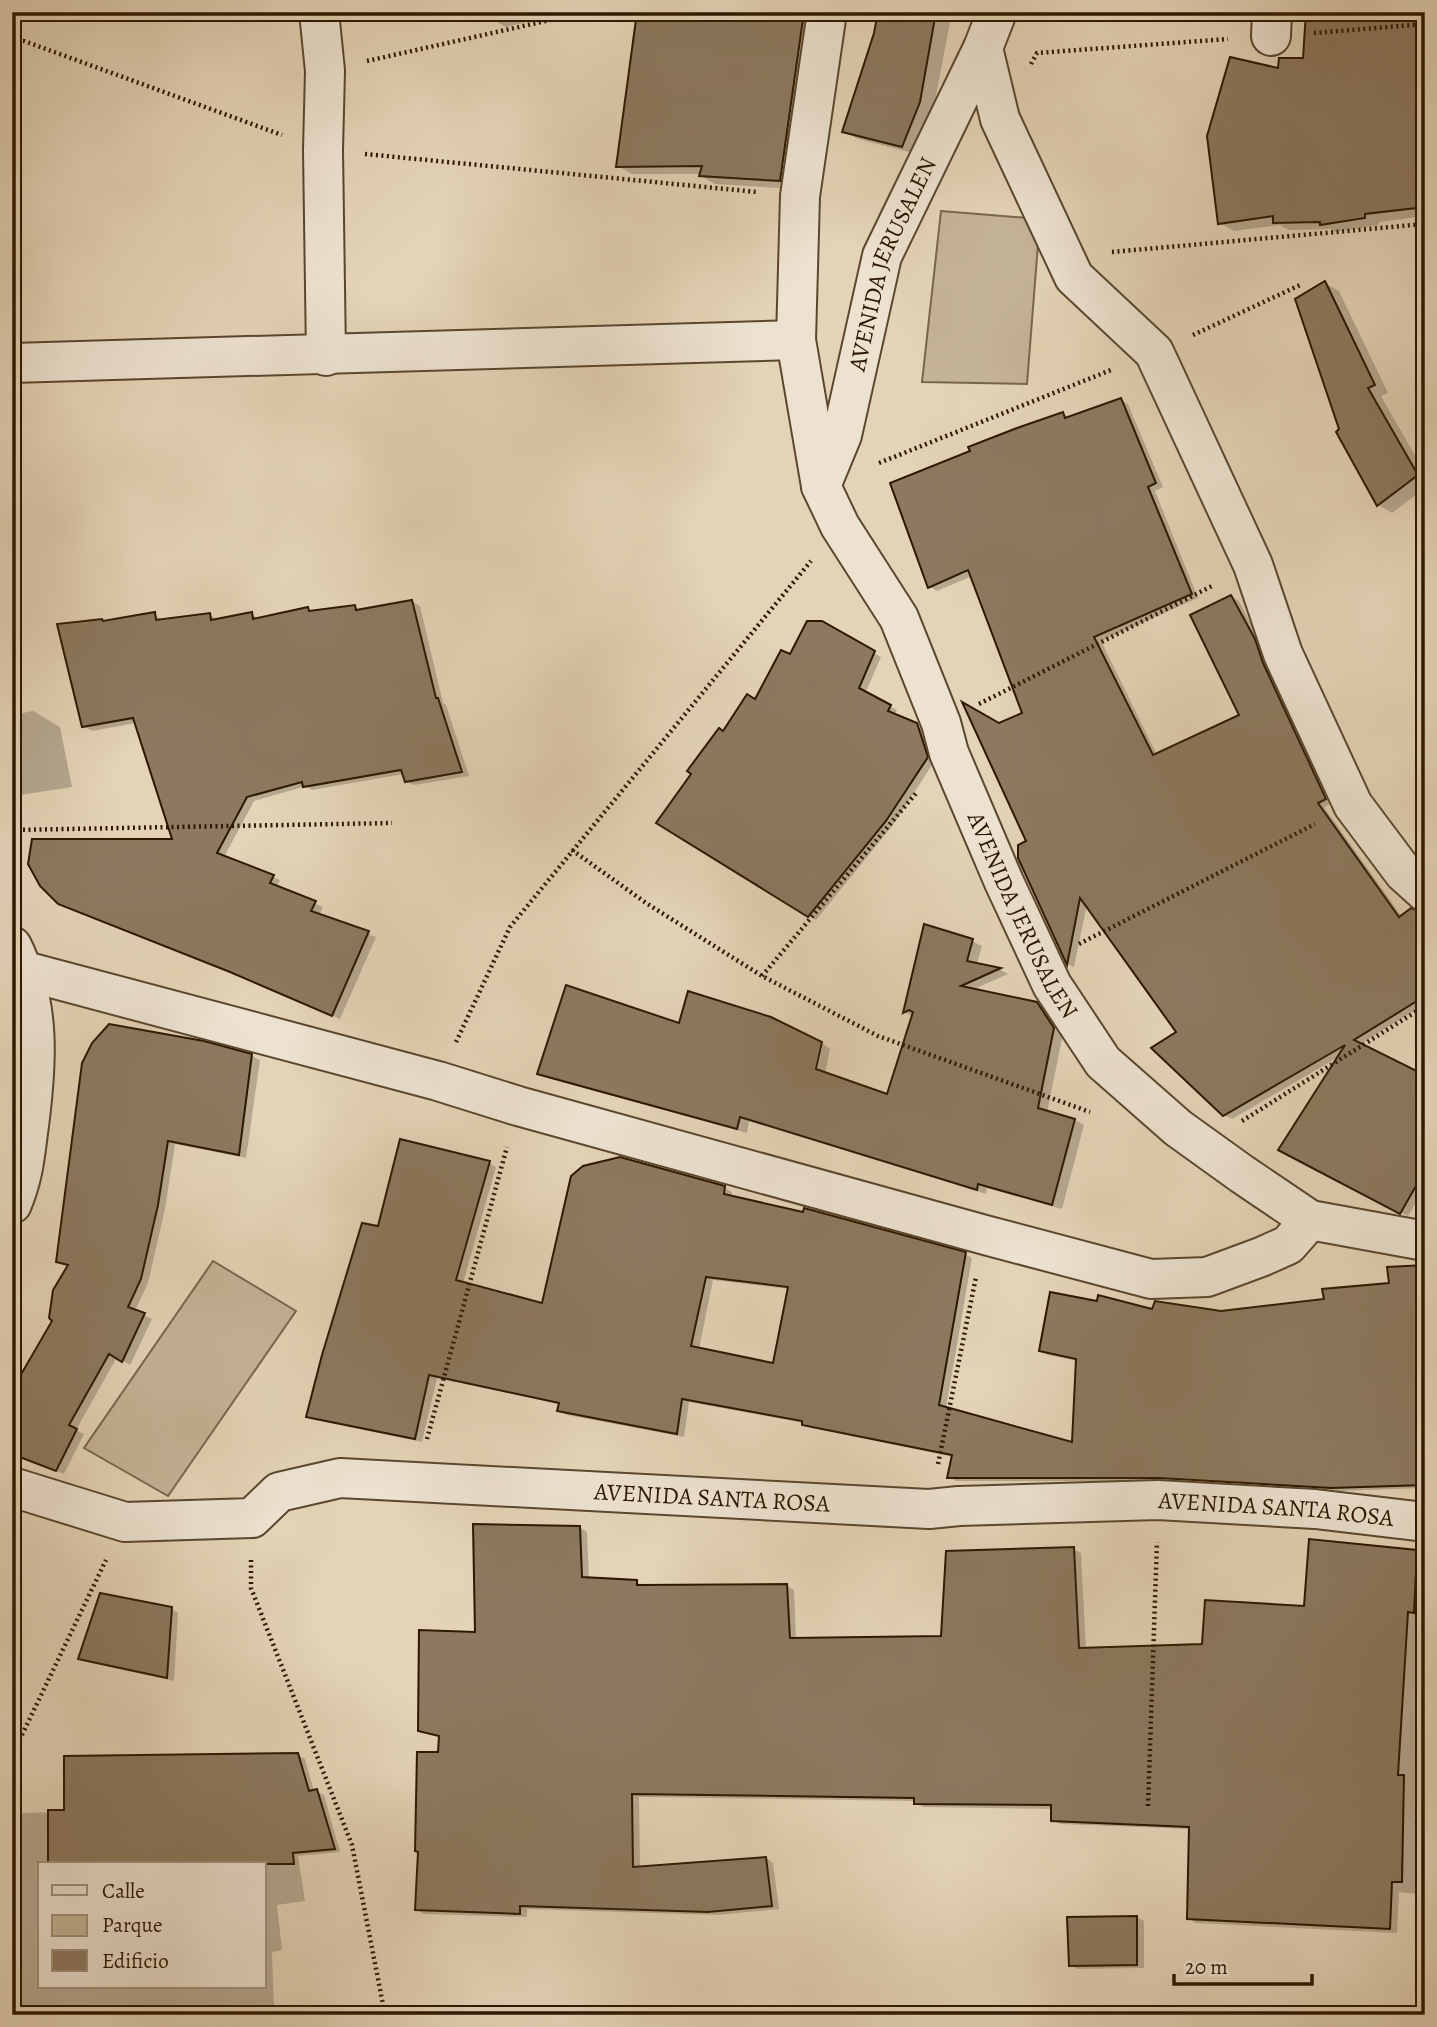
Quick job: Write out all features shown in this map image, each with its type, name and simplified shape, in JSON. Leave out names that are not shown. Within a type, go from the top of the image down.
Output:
[{"type":"street","points":[[319,12],[325,71],[323,150],[326,356]]},
{"type":"street","name":"AVENIDA JERUSALEN","points":[[827,12],[800,196],[796,340],[821,486],[840,526],[899,618],[945,738],[1041,963],[1052,985],[1103,1062],[1178,1128],[1310,1220]]},
{"type":"street","name":"AVENIDA JERUSALEN","points":[[821,486],[842,435],[882,256],[983,48],[997,12]]},
{"type":"street","points":[[983,48],[1000,118],[1074,276],[1154,352],[1252,565],[1283,654],[1353,805],[1404,873],[1425,892]]},
{"type":"street","points":[[12,363],[326,356],[796,340]]},
{"type":"street","points":[[18,958],[518,1106],[1151,1279],[1207,1277],[1288,1245],[1310,1220],[1425,1241]]},
{"type":"street","points":[[12,1204],[22,1179],[24,1074],[33,1017],[18,958]]},
{"type":"street","name":"AVENIDA SANTA ROSA","points":[[252,1517],[279,1492],[340,1478],[929,1509],[1158,1500],[1315,1509],[1425,1522]]},
{"type":"street","points":[[12,1487],[125,1522],[252,1517]]},
{"type":"path","points":[[325,71],[586,12]]},
{"type":"path","points":[[1000,118],[1037,53],[1272,24],[1425,24]]},
{"type":"path","points":[[12,41],[24,41],[323,150],[800,196]]},
{"type":"path","points":[[1074,276],[1095,233],[1111,252],[1425,224]]},
{"type":"path","points":[[821,486],[1154,352],[1300,285]]},
{"type":"path","points":[[438,1081],[510,927],[840,526]]},
{"type":"path","points":[[762,976],[945,738],[1252,565]]},
{"type":"path","points":[[1041,963],[1353,805]]},
{"type":"path","points":[[12,830],[392,823]]},
{"type":"path","points":[[572,850],[646,903],[762,976],[878,1035],[1091,1112]]},
{"type":"path","points":[[1202,1146],[1425,1006]]},
{"type":"path","points":[[416,1481],[518,1106]]},
{"type":"path","points":[[929,1509],[985,1235]]},
{"type":"path","points":[[1147,1807],[1158,1500]]},
{"type":"path","points":[[252,1517],[251,1588],[352,1845],[385,2015]]},
{"type":"path","points":[[12,1844],[19,1741],[125,1522]]},
{"type":"path","points":[[1417,1824],[1425,1671]]},
{"type":"green space","points":[[941,211],[1040,219],[1027,384],[922,382]]},
{"type":"green space","points":[[213,1261],[296,1311],[168,1496],[84,1448]]},
{"type":"building","points":[[637,12],[804,12],[780,181],[699,176],[702,166],[616,167]]},
{"type":"building","points":[[878,12],[936,12],[920,102],[902,147],[842,132],[874,33]]},
{"type":"building","points":[[1306,12],[1425,12],[1425,207],[1365,214],[1365,218],[1320,225],[1320,222],[1273,223],[1273,216],[1218,224],[1207,136],[1230,57],[1278,68],[1279,58],[1303,58]]},
{"type":"building","points":[[1325,281],[1375,385],[1368,388],[1418,475],[1377,506],[1336,432],[1339,429],[1295,299]]},
{"type":"building","points":[[1121,398],[1156,483],[1148,487],[1192,594],[1094,637],[1153,755],[1239,715],[1190,615],[1231,595],[1255,639],[1263,663],[1326,799],[1318,803],[1399,917],[1411,908],[1425,913],[1425,996],[1354,1040],[1425,1075],[1425,1170],[1400,1214],[1278,1150],[1345,1045],[1223,1116],[1151,1048],[1176,1032],[1080,898],[1067,965],[1018,858],[1018,845],[1026,841],[962,702],[999,723],[1022,713],[968,570],[928,588],[890,483],[970,451],[968,447],[1017,428],[1063,412],[1065,418]]},
{"type":"building","points":[[412,600],[436,698],[462,772],[405,782],[401,770],[303,787],[302,782],[247,797],[217,853],[274,875],[270,883],[316,901],[311,911],[369,931],[332,1016],[230,972],[58,904],[40,886],[28,864],[32,839],[172,839],[133,718],[82,727],[57,624],[103,621],[155,612],[156,620],[210,613],[211,620],[252,612],[253,619],[308,607],[309,611],[355,605],[356,610]]},
{"type":"building","points":[[807,621],[822,621],[875,651],[859,688],[891,705],[888,711],[917,723],[928,757],[886,821],[808,917],[656,823],[691,774],[687,771],[719,728],[723,731],[747,694],[755,699],[781,650],[790,654]]},
{"type":"building","points":[[924,924],[973,939],[967,961],[1001,968],[961,986],[1037,1002],[1054,1028],[1038,1108],[1075,1119],[1052,1205],[978,1184],[977,1190],[740,1117],[737,1129],[537,1074],[566,985],[679,1023],[688,991],[771,1017],[822,1042],[816,1069],[887,1094],[913,1012],[909,1010],[903,1013]]},
{"type":"building","points":[[109,1024],[204,1041],[252,1054],[239,1155],[168,1141],[158,1205],[141,1279],[128,1307],[145,1313],[122,1362],[109,1354],[69,1425],[77,1429],[56,1471],[12,1454],[12,1390],[52,1321],[49,1318],[53,1290],[68,1265],[56,1262],[82,1063],[92,1043]]},
{"type":"building","points":[[400,1139],[490,1161],[456,1280],[542,1303],[571,1176],[583,1166],[620,1157],[725,1186],[724,1194],[803,1212],[804,1208],[966,1252],[939,1405],[1072,1442],[1076,1359],[1039,1351],[1050,1292],[1097,1301],[1098,1295],[1152,1309],[1155,1301],[1221,1311],[1324,1299],[1322,1289],[1389,1283],[1387,1267],[1425,1265],[1425,1485],[1331,1488],[1159,1478],[947,1478],[952,1455],[802,1425],[802,1421],[682,1399],[677,1434],[557,1411],[559,1403],[429,1375],[415,1439],[306,1417],[362,1223],[378,1226]],"holes":[[[706,1277],[788,1287],[773,1363],[691,1346]]]},
{"type":"building","points":[[473,1524],[580,1526],[582,1577],[637,1580],[637,1585],[787,1584],[790,1638],[941,1636],[946,1551],[1074,1547],[1079,1648],[1202,1644],[1205,1600],[1304,1606],[1309,1539],[1417,1550],[1414,1613],[1408,1612],[1398,1775],[1404,1775],[1402,1882],[1392,1882],[1390,1929],[1187,1919],[1189,1827],[1051,1821],[1051,1805],[914,1804],[914,1798],[632,1794],[633,1867],[766,1857],[772,1906],[708,1912],[520,1906],[520,1914],[415,1910],[418,1852],[415,1851],[417,1752],[438,1752],[439,1736],[418,1731],[419,1630],[475,1632]]},
{"type":"building","points":[[100,1593],[172,1607],[167,1678],[78,1659]]},
{"type":"building","points":[[298,1753],[309,1791],[317,1789],[335,1849],[293,1853],[294,1864],[48,1862],[48,1810],[64,1810],[64,1756]]},
{"type":"building","points":[[1137,1916],[1137,1965],[1069,1966],[1067,1917]]}]
